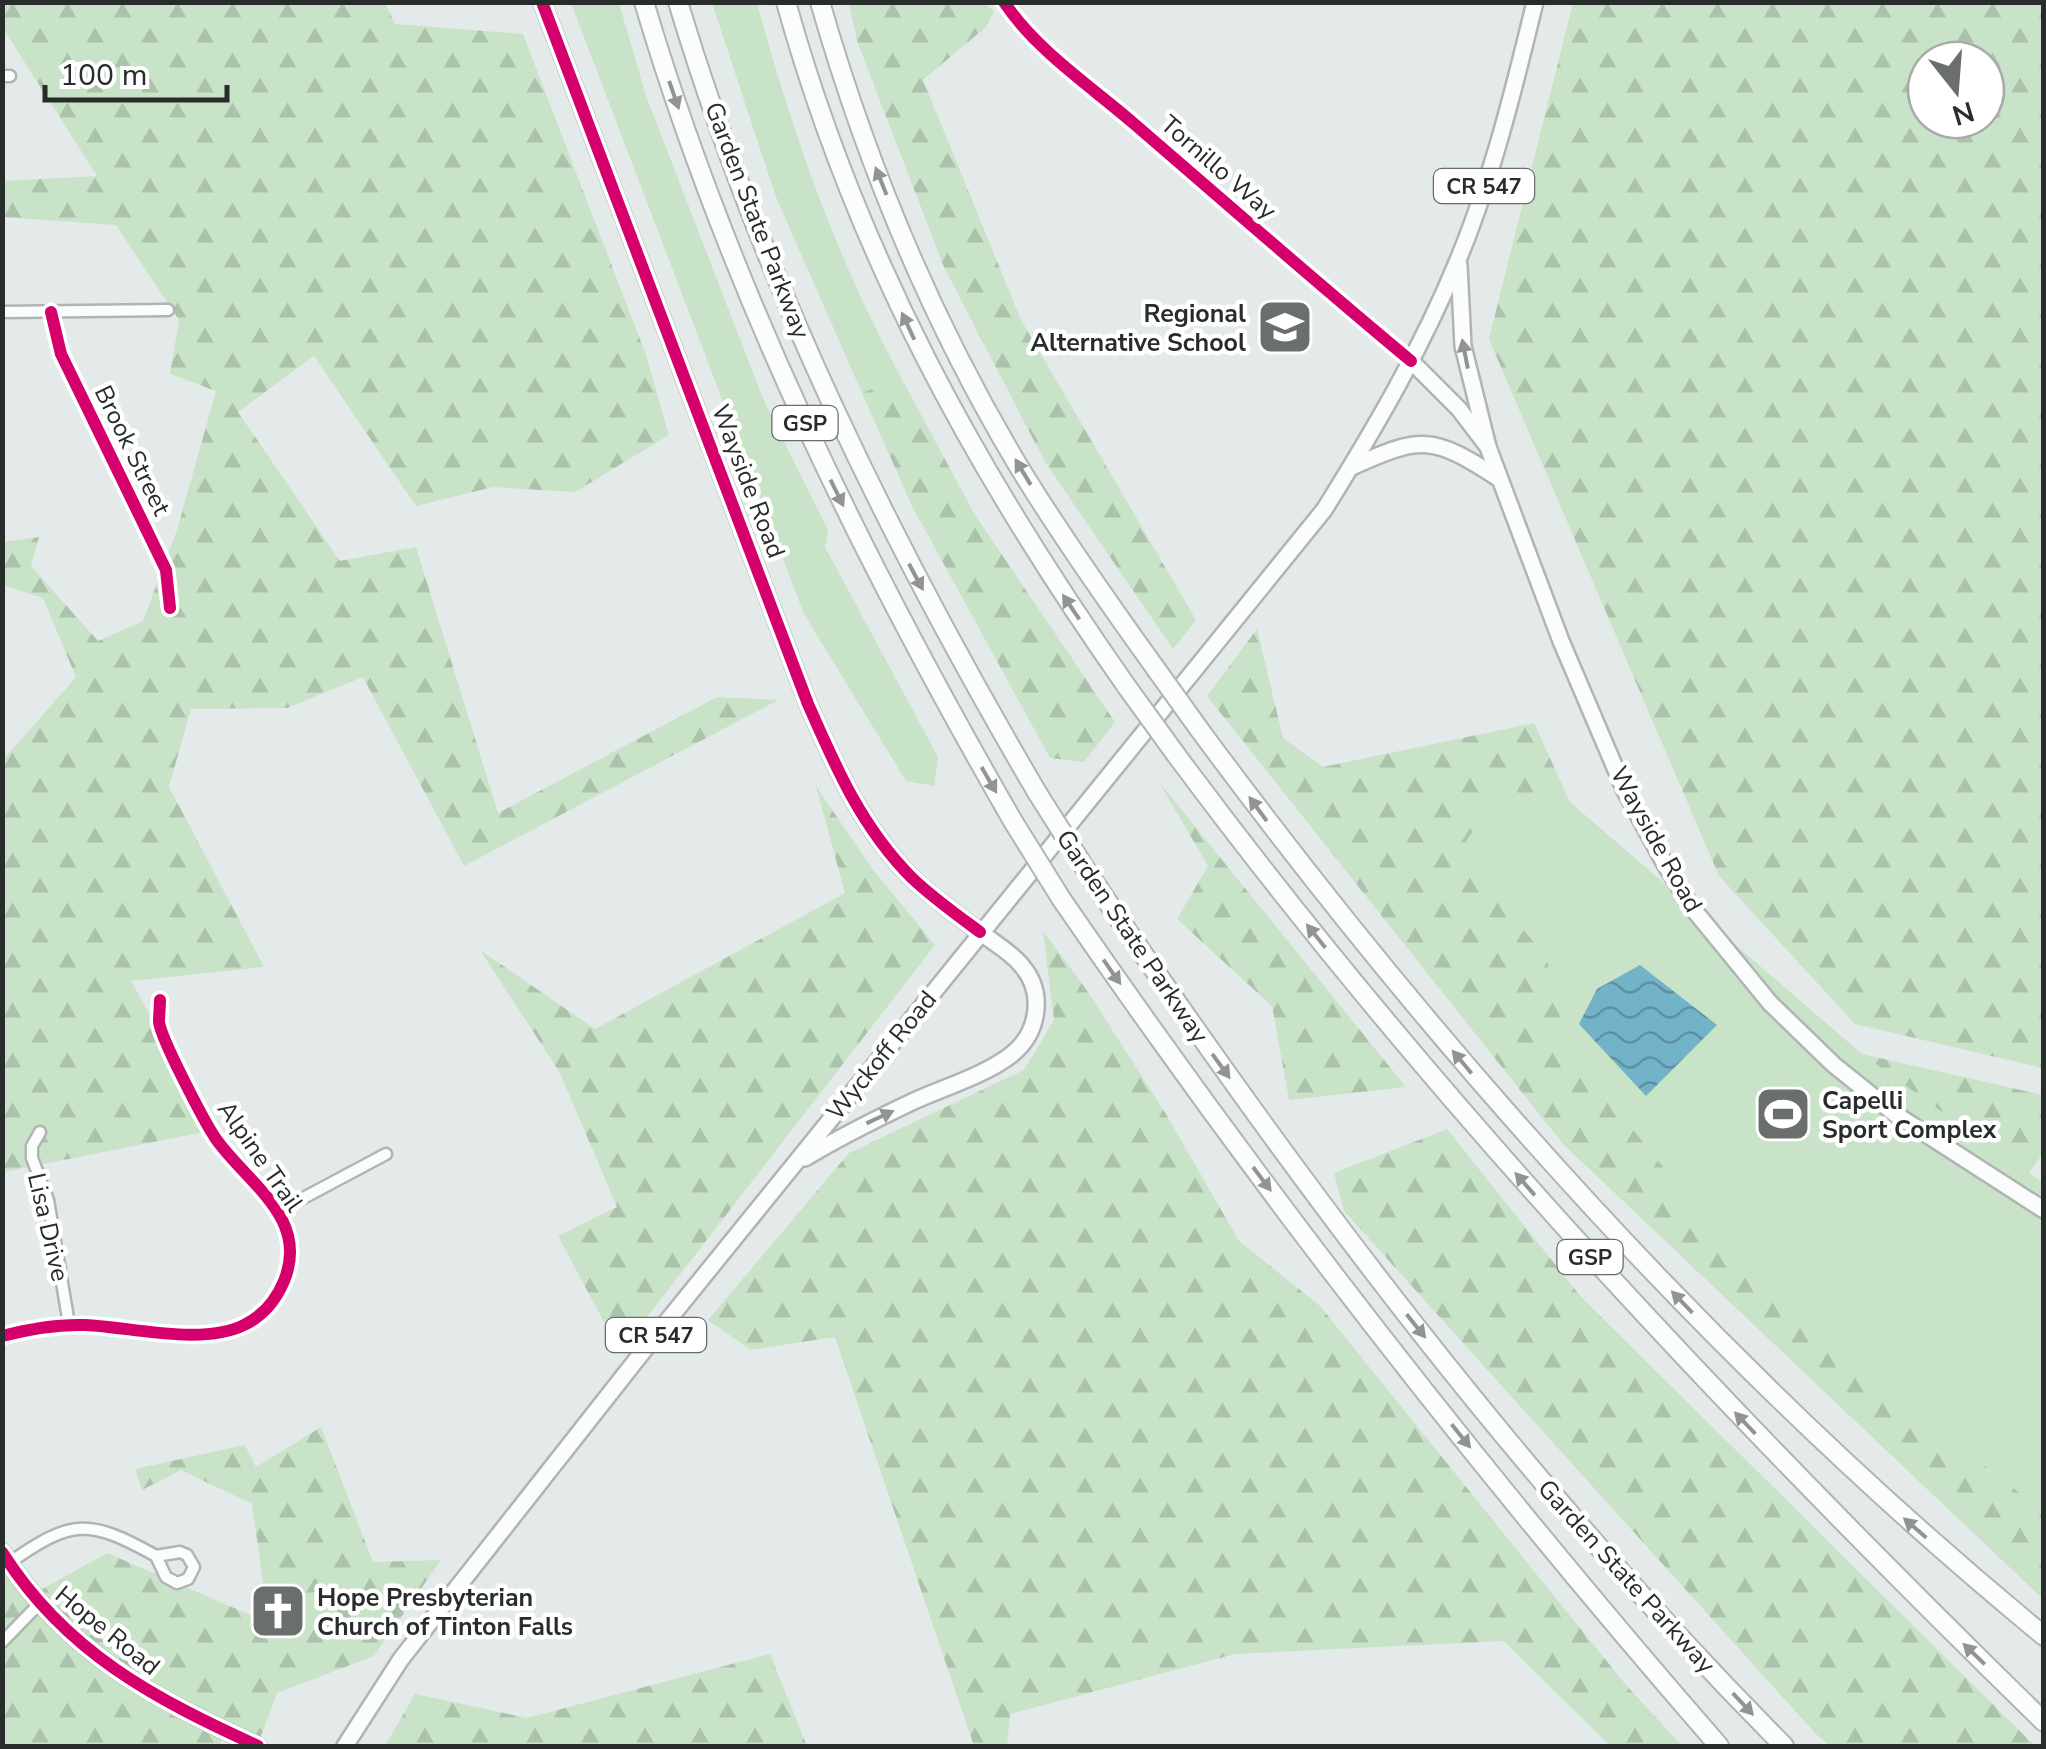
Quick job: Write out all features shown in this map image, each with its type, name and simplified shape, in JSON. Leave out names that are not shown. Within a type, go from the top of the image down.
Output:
[{"type":"highway","name":"Garden State Parkway","points":[[644,2],[711,199],[818,454],[917,650],[1014,823],[1151,1028],[1344,1289],[1550,1546],[1719,1746]]},
{"type":"highway","name":"Garden State Parkway","points":[[678,2],[762,239],[836,412],[932,607],[1038,794],[1086,870],[1282,1150],[1401,1308],[1616,1566],[1784,1746]]},
{"type":"highway","name":"GSP","points":[[786,2],[850,194],[914,340],[955,419],[1028,542],[1177,756],[1374,1008],[1555,1218],[1807,1488],[2044,1722]]},
{"type":"highway","name":"GSP","points":[[820,2],[874,164],[955,347],[1051,518],[1199,729],[1407,997],[1593,1209],[1778,1400],[1897,1512],[2044,1636]]},
{"type":"main road","name":"Wayside Road","points":[[542,2],[808,704],[840,778],[870,830],[896,861],[927,892],[1018,961],[1032,982],[1036,1000],[1035,1017],[1024,1043],[1004,1060],[873,1120],[794,1164]]},
{"type":"main road","name":"CR 547","points":[[1411,361],[1458,259],[1504,121],[1535,2]]},
{"type":"main road","points":[[1458,259],[1463,346],[1488,447]]},
{"type":"main road","name":"Wayside Road","points":[[1411,361],[1459,409],[1488,447],[1561,641],[1625,791],[1694,910],[1770,1004],[1834,1065],[1895,1114],[2044,1210]]},
{"type":"main road","name":"Wyckoff Road","points":[[345,1746],[401,1658],[442,1605],[980,932],[1299,542],[1352,467],[1411,361]]},
{"type":"main road","points":[[1352,467],[1387,451],[1422,443],[1450,448],[1498,478]]},
{"type":"main road","name":"Hope Road","points":[[6,1558],[39,1604],[94,1654],[142,1690],[258,1746]]},
{"type":"street","name":"Tornillo Way","points":[[1004,2],[1044,48],[1411,361]]},
{"type":"street","points":[[2,312],[168,310]]},
{"type":"street","name":"Brook Street","points":[[52,312],[61,354],[166,570],[170,608]]},
{"type":"street","name":"Alpine Trail","points":[[2,1336],[70,1324],[194,1335],[224,1332],[240,1327],[271,1304],[286,1272],[289,1246],[279,1211],[210,1130],[162,1033],[160,1000]]},
{"type":"street","name":"Lisa Drive","points":[[40,1132],[32,1146],[32,1158],[52,1220],[70,1324]]},
{"type":"street","points":[[279,1211],[386,1154]]},
{"type":"street","points":[[6,1558],[54,1532],[81,1527],[131,1542],[156,1556]]},
{"type":"street","points":[[2,1642],[39,1604]]},
{"type":"green space","points":[[3,3],[385,3],[395,24],[523,34],[646,355],[669,435],[575,492],[493,487],[416,506],[314,356],[238,412],[340,561],[416,547],[498,813],[717,697],[778,700],[464,866],[363,677],[287,708],[191,709],[169,787],[264,967],[131,981],[214,1130],[3,1172],[3,760],[76,677],[43,598],[3,585],[3,542],[39,537],[31,566],[98,641],[143,621],[177,530],[216,391],[170,374],[179,320],[116,225],[3,217],[2,181],[97,176],[3,28]]},
{"type":"green space","points":[[571,3],[619,3],[646,96],[764,401],[828,530],[825,547],[938,757],[934,786],[906,781],[804,614]]},
{"type":"green space","points":[[712,3],[757,3],[816,190],[854,282],[897,370],[892,381],[862,393],[776,197]]},
{"type":"green space","points":[[849,3],[984,3],[994,11],[986,27],[923,80],[1021,320],[1196,620],[1173,649],[1045,462],[944,267],[857,41]]},
{"type":"green space","points":[[1573,3],[2043,3],[2043,1068],[1855,1024],[1719,876],[1489,339]]},
{"type":"green space","points":[[897,370],[975,515],[1115,722],[1084,762],[1050,758],[912,506],[862,393],[892,381]]},
{"type":"green space","points":[[1257,629],[1283,738],[1323,767],[1534,723],[1570,802],[1497,797],[1457,854],[1546,956],[1567,1048],[1698,1210],[1882,1385],[2043,1511],[2043,1599],[1563,1144],[1207,696]]},
{"type":"green space","points":[[1159,782],[1406,1087],[1289,1100],[1272,1006],[1177,919],[1208,866]]},
{"type":"green space","points":[[816,786],[873,870],[935,945],[620,1352],[558,1236],[617,1207],[560,1073],[480,950],[595,1029],[845,893]]},
{"type":"green space","name":"Capelli Sport Complex","points":[[1497,797],[1570,802],[1862,1054],[2043,1183],[2043,1511],[1882,1385],[1698,1210],[1567,1048],[1545,956],[1457,854]]},
{"type":"green space","points":[[1043,931],[1088,992],[1166,1114],[1239,1241],[1320,1306],[1626,1685],[1682,1746],[1610,1746],[1504,1641],[1235,1654],[1010,1714],[1007,1746],[974,1746],[835,1337],[751,1350],[708,1320],[849,1153],[1024,1070],[1054,1020]]},
{"type":"green space","points":[[1862,1054],[2043,1095],[2043,1153],[2028,1174]]},
{"type":"green space","points":[[1447,1129],[1581,1297],[2035,1746],[1830,1746],[1815,1733],[1344,1211],[1334,1173]]},
{"type":"green space","points":[[321,1427],[373,1562],[441,1560],[374,1656],[277,1693],[258,1744],[227,1731],[219,1746],[3,1746],[2,1574],[32,1595],[107,1553],[269,1623],[252,1504],[181,1470],[142,1490],[135,1469],[245,1445],[256,1467]]},
{"type":"green space","points":[[770,1654],[807,1746],[385,1746],[415,1694],[527,1718]]},
{"type":"water","points":[[1640,965],[1717,1025],[1646,1096],[1579,1024],[1597,989]]},
{"type":"cycle path","points":[[542,2],[829,751],[865,818],[894,859],[928,892],[980,932]]},
{"type":"cycle path","points":[[1004,2],[1031,36],[1064,66],[1411,361]]},
{"type":"cycle path","points":[[51,312],[61,354],[166,570],[170,608]]},
{"type":"cycle path","points":[[2,1336],[75,1325],[188,1335],[227,1331],[257,1317],[281,1288],[290,1259],[289,1238],[282,1220],[216,1139],[203,1116],[162,1031],[160,1000]]},
{"type":"cycle path","points":[[2,1552],[54,1618],[115,1669],[183,1710],[258,1746]]},
{"type":"place","name":"Regional Alternative School","points":[[1285,327]]},
{"type":"place","name":"Capelli Sport Complex","points":[[1783,1114]]},
{"type":"place","name":"Hope Presbyterian Church of Tinton Falls","points":[[278,1611]]}]
